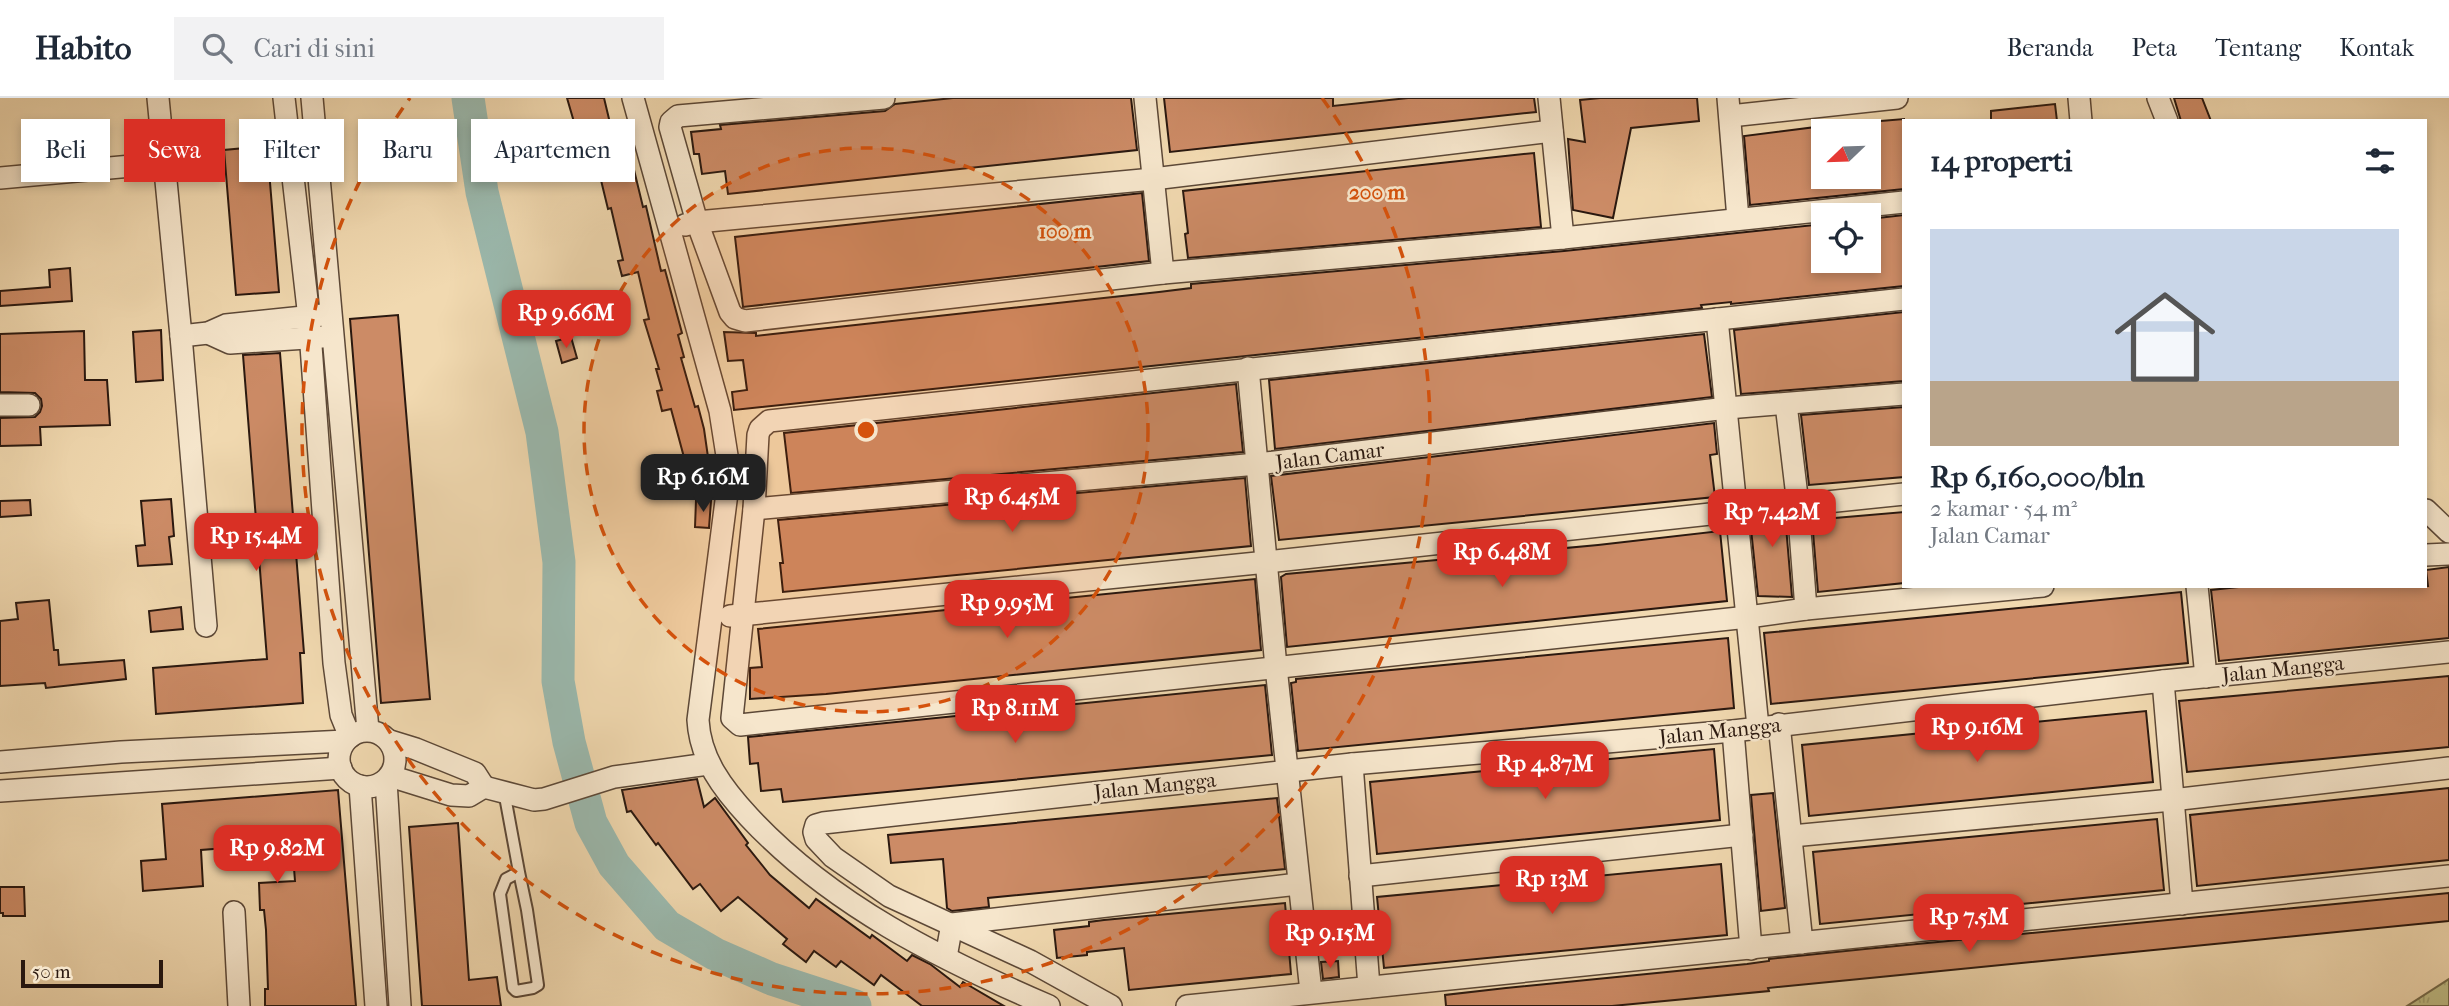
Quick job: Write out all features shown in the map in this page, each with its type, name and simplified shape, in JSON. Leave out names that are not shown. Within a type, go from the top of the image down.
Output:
[{"type":"street","points":[[158,98],[160,119]]},
{"type":"street","points":[[284,98],[286,119]]},
{"type":"street","points":[[312,98],[314,119]]},
{"type":"street","points":[[633,98],[720,411],[728,462],[727,493],[698,720],[699,734],[708,764],[741,809],[768,837],[805,870],[848,902],[946,957],[1049,1006]]},
{"type":"street","points":[[884,98],[678,116],[674,119],[670,127],[697,222],[730,312],[739,320],[1163,273],[1563,238],[1902,202]]},
{"type":"street","points":[[1145,98],[1163,273]]},
{"type":"street","points":[[1549,98],[1563,238]]},
{"type":"street","points":[[1738,219],[1729,107],[1897,98]]},
{"type":"street","points":[[2079,98],[2081,119]]},
{"type":"street","points":[[2158,98],[2166,119]]},
{"type":"street","points":[[669,228],[697,222],[1153,179],[1552,131]]},
{"type":"street","points":[[0,178],[124,167]]},
{"type":"street","points":[[166,182],[206,626]]},
{"type":"street","points":[[294,182],[309,317],[334,663],[341,715],[354,736]]},
{"type":"street","points":[[319,182],[332,314],[354,736],[339,759],[348,779],[360,786],[373,787],[388,778],[395,765],[395,752],[390,741]]},
{"type":"street","points":[[1902,299],[769,421],[760,429],[758,435],[754,509],[733,720],[740,725],[1806,609],[2022,588]]},
{"type":"street","points":[[181,336],[208,333],[226,325],[332,314]]},
{"type":"street","points":[[1717,319],[1748,617],[1792,836],[1802,943]]},
{"type":"street","points":[[208,333],[230,343],[333,336]]},
{"type":"street","points":[[1248,368],[1276,667],[1311,992]]},
{"type":"street","name":"Jalan Camar","points":[[754,509],[1257,464],[1727,408],[1902,394]]},
{"type":"street","points":[[1786,404],[1798,505],[1806,609]]},
{"type":"street","points":[[0,405],[29,405]]},
{"type":"street","points":[[1798,505],[1902,494]]},
{"type":"street","points":[[710,618],[1738,511]]},
{"type":"street","points":[[2427,511],[2449,532]]},
{"type":"street","points":[[2427,555],[2449,554]]},
{"type":"street","points":[[2197,588],[2206,677]]},
{"type":"street","name":"Jalan Mangga","points":[[952,924],[889,896],[833,856],[816,839],[816,825],[823,822],[1352,764],[1733,731],[2163,681],[2449,652]]},
{"type":"street","points":[[2163,681],[2182,904]]},
{"type":"street","points":[[1733,731],[1751,949]]},
{"type":"street","points":[[0,762],[354,736],[376,732],[390,741],[475,773],[494,789],[534,800],[614,777],[708,764]]},
{"type":"street","points":[[121,752],[125,782]]},
{"type":"street","points":[[1352,764],[1369,987]]},
{"type":"street","points":[[0,791],[341,768]]},
{"type":"street","points":[[1792,836],[2172,800],[2449,768]]},
{"type":"street","points":[[388,778],[451,795],[470,796],[494,789]]},
{"type":"street","points":[[388,778],[400,1006]]},
{"type":"street","points":[[360,786],[376,1006]]},
{"type":"street","points":[[1360,876],[1742,835]]},
{"type":"street","points":[[1187,1006],[2449,876]]},
{"type":"street","points":[[952,924],[1298,884]]},
{"type":"street","points":[[234,912],[239,1006]]},
{"type":"street","points":[[946,957],[952,924]]},
{"type":"street","points":[[952,924],[1070,982],[1111,1006]]},
{"type":"lane","points":[[494,789],[519,872],[538,985],[535,988],[516,991],[513,988],[500,894],[506,879],[519,872]]},
{"type":"green space","points":[[2449,979],[2449,1006],[2407,1006]]},
{"type":"building","points":[[567,98],[604,98],[609,119],[573,119]]},
{"type":"building","points":[[953,98],[1131,98],[1137,150],[728,194],[725,171],[702,174],[699,154],[694,154],[691,132],[721,129],[720,125],[885,111],[895,104]]},
{"type":"building","points":[[1164,98],[1333,98],[1333,106],[1408,98],[1534,98],[1536,112],[1170,152]]},
{"type":"building","points":[[1697,98],[1699,121],[1631,128],[1613,218],[1573,210],[1568,139],[1585,142],[1580,100]]},
{"type":"building","points":[[2174,98],[2202,98],[2210,119],[2180,119]]},
{"type":"building","points":[[2055,104],[2057,119],[1991,119],[1991,111]]},
{"type":"building","points":[[1902,119],[1902,189],[1750,205],[1744,136],[1811,128],[1811,189],[1881,189],[1881,121]]},
{"type":"building","points":[[239,149],[239,182],[270,182],[279,292],[236,295],[225,150]]},
{"type":"building","points":[[1534,153],[1541,227],[1188,258],[1183,191]]},
{"type":"building","points":[[635,174],[643,207],[646,206],[661,271],[665,270],[682,333],[678,335],[684,357],[681,358],[695,407],[698,406],[708,457],[685,461],[671,409],[662,411],[657,391],[662,390],[656,369],[659,369],[644,320],[649,319],[638,272],[622,276],[618,261],[623,260],[611,208],[608,209],[601,182],[635,182]]},
{"type":"building","points":[[1142,193],[1149,261],[743,307],[735,237]]},
{"type":"building","points":[[1902,215],[1902,286],[1701,305],[1702,308],[734,410],[732,392],[747,390],[743,360],[728,361],[724,332],[756,333],[756,336],[1159,292],[1191,288],[1191,284],[1564,251],[1811,225],[1811,273],[1881,273],[1881,218]]},
{"type":"building","points":[[70,268],[72,301],[0,306],[0,291],[50,287],[49,270]]},
{"type":"building","points":[[1902,312],[1902,381],[1741,394],[1734,330]]},
{"type":"building","points":[[398,315],[430,699],[381,703],[350,319]]},
{"type":"building","points":[[161,330],[163,380],[136,382],[133,332]]},
{"type":"building","points":[[84,331],[85,380],[107,380],[110,425],[40,427],[41,445],[0,446],[0,418],[35,417],[42,406],[41,399],[35,393],[0,392],[0,334]]},
{"type":"building","points":[[1704,334],[1712,397],[1275,449],[1269,380]]},
{"type":"building","points":[[571,337],[577,358],[562,363],[556,341]]},
{"type":"building","points":[[280,353],[304,653],[300,653],[303,703],[156,714],[153,668],[267,659],[243,355]]},
{"type":"building","points":[[1236,384],[1243,452],[791,493],[784,433]]},
{"type":"building","points":[[1902,407],[1902,477],[1809,485],[1801,415]]},
{"type":"building","points":[[1714,423],[1717,454],[1710,455],[1715,497],[1279,540],[1271,476]]},
{"type":"building","points":[[1245,478],[1251,546],[783,592],[778,520]]},
{"type":"building","points":[[1764,491],[1783,491],[1792,597],[1758,596],[1751,529],[1764,530]]},
{"type":"building","points":[[171,499],[174,536],[169,537],[172,564],[138,566],[136,546],[145,545],[141,501]]},
{"type":"building","points":[[30,500],[31,515],[0,517],[0,501]]},
{"type":"building","points":[[696,500],[711,501],[709,528],[695,527]]},
{"type":"building","points":[[1902,512],[1902,583],[1818,592],[1812,520]]},
{"type":"building","points":[[1720,531],[1727,601],[1287,647],[1281,577],[1286,574]]},
{"type":"building","points":[[2449,567],[2449,638],[2219,661],[2211,590],[2427,588],[2427,570]]},
{"type":"building","points":[[1255,579],[1261,650],[826,694],[750,699],[750,668],[762,667],[758,629]]},
{"type":"building","points":[[2181,592],[2188,663],[1771,704],[1764,633]]},
{"type":"building","points":[[49,600],[54,650],[58,650],[59,665],[124,660],[126,679],[46,688],[45,683],[0,686],[0,621],[18,619],[16,603]]},
{"type":"building","points":[[181,607],[183,629],[151,632],[149,611]]},
{"type":"building","points":[[1728,638],[1734,708],[1298,751],[1291,683],[1296,682],[1296,679]]},
{"type":"building","points":[[2449,676],[2449,747],[2187,772],[2179,701]]},
{"type":"building","points":[[1265,685],[1272,755],[783,802],[781,789],[761,791],[758,763],[750,764],[748,737]]},
{"type":"building","points":[[2146,711],[2153,782],[1809,816],[1802,745]]},
{"type":"building","points":[[1714,749],[1720,820],[1377,854],[1370,782]]},
{"type":"building","points":[[697,779],[704,807],[715,798],[770,875],[809,908],[816,899],[907,961],[912,955],[930,964],[960,987],[963,982],[1004,1006],[922,1006],[881,975],[874,985],[841,961],[836,967],[814,951],[806,962],[783,944],[787,939],[738,897],[721,911],[700,884],[693,889],[631,811],[627,812],[622,790]]},
{"type":"building","points":[[2449,788],[2449,860],[2197,886],[2190,815]]},
{"type":"building","points":[[338,790],[356,1006],[265,1006],[265,989],[268,989],[266,930],[264,910],[260,910],[259,883],[295,881],[292,843],[201,850],[203,886],[143,891],[141,861],[166,859],[162,804]]},
{"type":"building","points":[[1773,793],[1785,908],[1761,911],[1751,795]]},
{"type":"building","points":[[1277,798],[1285,869],[988,898],[989,907],[952,911],[947,908],[943,859],[891,863],[888,835]]},
{"type":"building","points":[[2157,819],[2164,890],[1820,924],[1813,852]]},
{"type":"building","points":[[458,823],[469,980],[497,977],[501,1006],[422,1006],[409,827]]},
{"type":"building","points":[[1721,864],[1727,935],[1384,968],[1377,897]]},
{"type":"building","points":[[0,887],[24,887],[25,916],[3,916],[3,913],[0,913]]},
{"type":"building","points":[[2449,893],[2449,921],[1768,988],[1769,991],[1612,1006],[1446,1006],[1445,995],[1506,988],[1747,964],[1769,959],[1865,949]]},
{"type":"building","points":[[1285,903],[1291,974],[1129,990],[1124,948],[1057,958],[1054,930],[1089,926],[1089,922],[1104,920]]},
{"type":"building","points":[[1338,961],[1339,977],[1323,979],[1321,962]]},
{"type":"waterway","points":[[468,98],[482,192],[542,432],[559,562],[558,681],[569,742],[591,823],[614,865],[667,926],[715,954],[772,979],[855,1006]]}]
